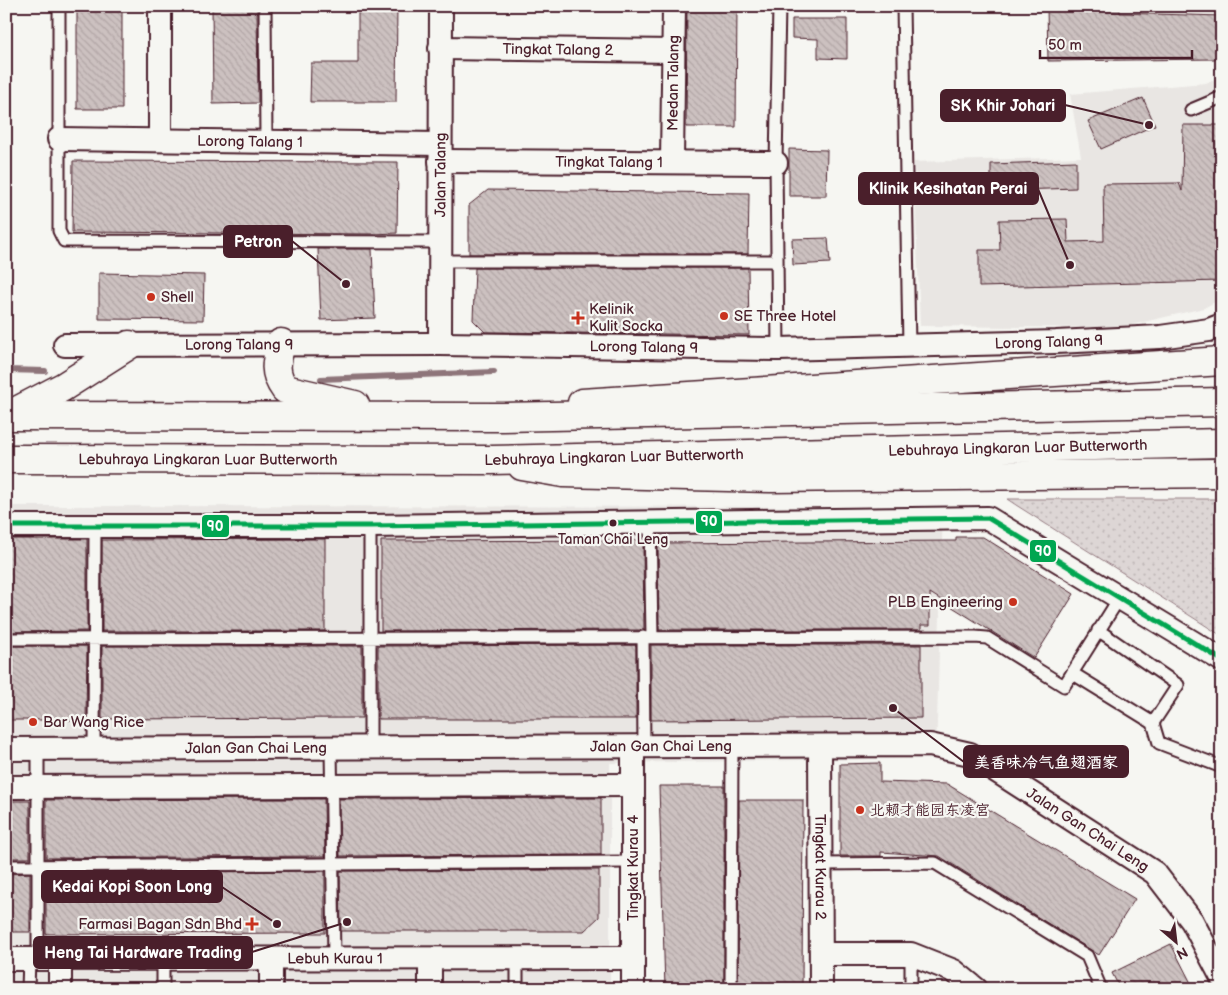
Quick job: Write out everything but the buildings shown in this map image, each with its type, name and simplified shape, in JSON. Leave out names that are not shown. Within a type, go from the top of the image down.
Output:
[{"type":"highway","points":[[281,343],[275,366],[278,379],[285,390],[404,416]]},
{"type":"highway","points":[[7,416],[63,387],[129,345]]},
{"type":"highway","points":[[502,417],[563,404],[1222,361]]},
{"type":"highway","points":[[7,416],[502,417],[1222,402]]},
{"type":"highway","name":"Lebuhraya Lingkaran Luar Butterworth","points":[[6,458],[491,460],[1222,443]]},
{"type":"highway","points":[[491,460],[563,473],[771,478],[1222,474]]},
{"type":"street","points":[[160,6],[160,140]]},
{"type":"street","name":"Jalan Talang","points":[[440,344],[441,6]]},
{"type":"street","name":"Medan Talang","points":[[672,161],[674,6]]},
{"type":"street","name":"Tingkat Talang 2","points":[[440,48],[673,52]]},
{"type":"street","name":"Lorong Talang 1","points":[[59,139],[266,141],[440,152]]},
{"type":"street","name":"Tingkat Talang 1","points":[[440,152],[776,163]]},
{"type":"street","name":"Lorong Talang 9","points":[[65,345],[281,343],[778,349],[1056,342],[1160,337],[1209,330],[1222,325]]},
{"type":"street","points":[[6,526],[370,526],[988,518],[1120,596],[1222,660]]},
{"type":"street","name":"Jalan Gan Chai Leng","points":[[6,749],[930,745],[970,754],[1154,873],[1192,921],[1222,978]]},
{"type":"street","name":"Tingkat Kurau 2","points":[[820,746],[821,989]]},
{"type":"street","name":"Tingkat Kurau 4","points":[[633,989],[633,785],[638,747]]},
{"type":"street","points":[[6,787],[633,785]]},
{"type":"street","points":[[821,954],[911,954],[954,971],[976,989]]},
{"type":"street","name":"Lebuh Kurau 1","points":[[6,959],[430,960],[633,958]]},
{"type":"street","points":[[60,959],[60,989]]},
{"type":"street","points":[[271,959],[271,989]]},
{"type":"street","points":[[430,960],[430,989]]},
{"type":"lane","points":[[59,6],[59,231],[64,241],[777,261]]},
{"type":"lane","points":[[265,6],[266,141]]},
{"type":"lane","points":[[778,349],[776,163],[779,6]]},
{"type":"lane","points":[[903,6],[909,346]]},
{"type":"lane","points":[[1191,110],[1222,97]]},
{"type":"lane","points":[[638,747],[648,637],[650,521]]},
{"type":"lane","points":[[94,749],[95,526]]},
{"type":"lane","points":[[370,526],[370,748]]},
{"type":"lane","points":[[6,639],[975,636],[987,638],[1064,686],[1120,596]]},
{"type":"lane","points":[[1098,630],[1178,685],[1153,723]]},
{"type":"lane","points":[[1072,673],[1153,723],[1159,743],[1222,767]]},
{"type":"lane","points":[[731,989],[732,746]]},
{"type":"lane","points":[[331,748],[334,959]]},
{"type":"lane","points":[[28,989],[33,959],[38,865],[38,749]]},
{"type":"lane","points":[[6,866],[633,862]]},
{"type":"lane","points":[[821,864],[935,863],[1087,956],[1101,989]]},
{"type":"lane","points":[[911,954],[911,989]]},
{"type":"lane","points":[[517,958],[517,989]]},
{"type":"lane","points":[[163,959],[163,989]]},
{"type":"shaded area","points":[[1222,76],[1222,298],[1204,308],[1118,328],[920,326],[914,162],[1081,157],[1070,94],[1206,83]]},
{"type":"shaded area","points":[[1007,499],[1222,499],[1222,636],[1016,505]]},
{"type":"shaded area","points":[[6,506],[943,507],[936,758],[610,763],[610,989],[6,989]]},
{"type":"waterway","points":[[6,370],[45,371]]},
{"type":"waterway","points":[[321,379],[494,372]]},
{"type":"transit line","name":"90","points":[[6,526],[370,526],[988,518],[1222,660]]},
{"type":"place","name":"SK Khir Johari","points":[[1149,125]]},
{"type":"place","name":"Klinik Kesihatan Perai","points":[[1070,265]]},
{"type":"place","name":"Petron","points":[[346,284]]},
{"type":"place","name":"Shell","points":[[151,297]]},
{"type":"place","name":"SE Three Hotel","points":[[724,316]]},
{"type":"place","name":"Kelinik Kulit Socka","points":[[578,318]]},
{"type":"place","name":"Taman Chai Leng","points":[[613,523]]},
{"type":"place","name":"PLB Engineering","points":[[1013,602]]},
{"type":"place","name":"美香味冷气鱼翅酒家","points":[[893,708]]},
{"type":"place","name":"Bar Wang Rice","points":[[33,722]]},
{"type":"place","name":"北赖才能园东凌宫","points":[[860,810]]},
{"type":"place","name":"Heng Tai Hardware Trading","points":[[347,922]]},
{"type":"place","name":"Farmasi Bagan Sdn Bhd","points":[[252,924]]},
{"type":"place","name":"Kedai Kopi Soon Long","points":[[277,924]]}]
